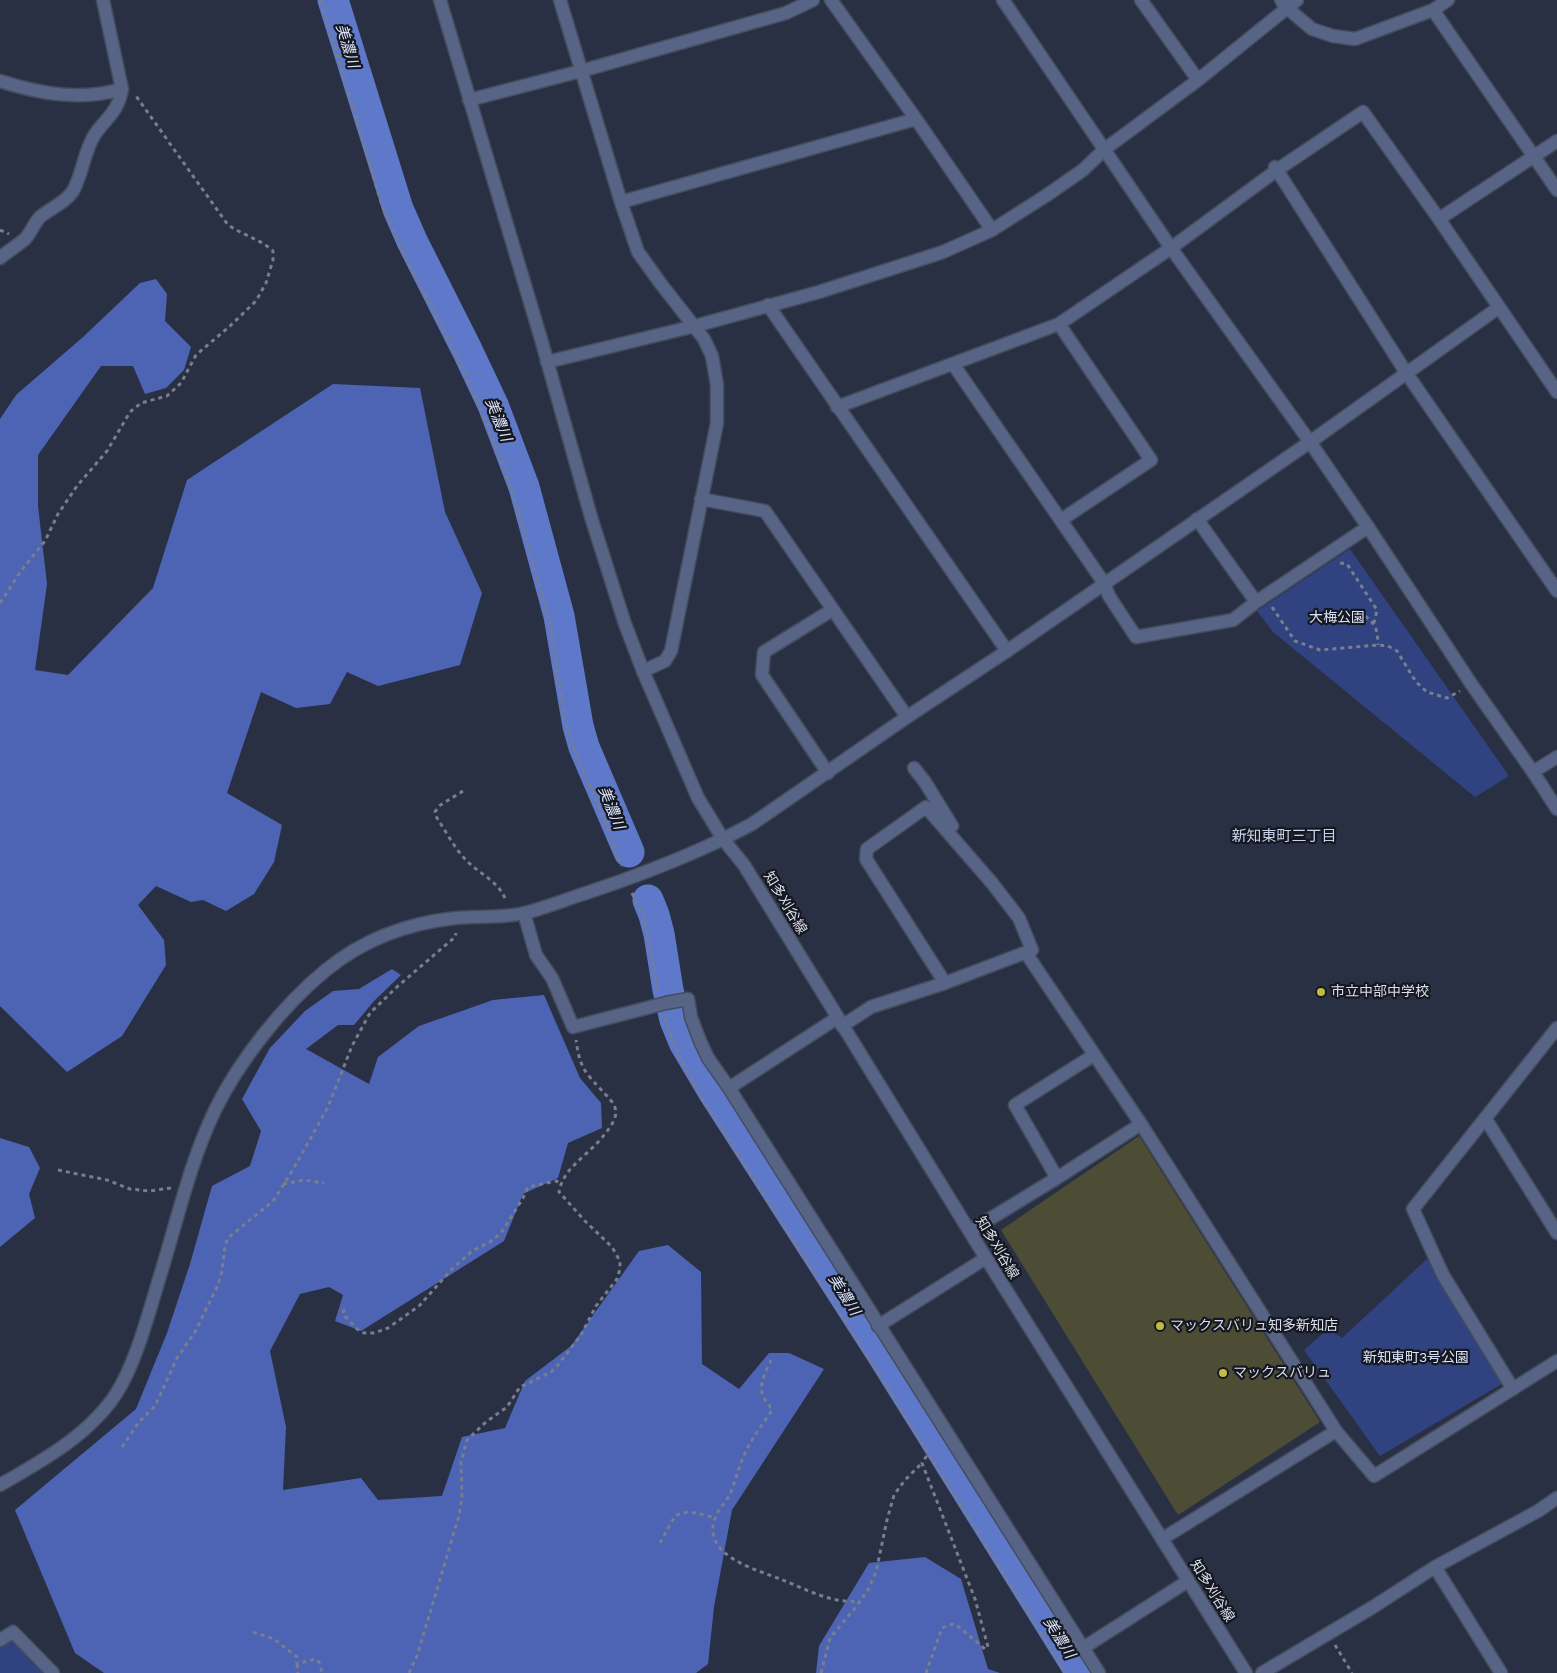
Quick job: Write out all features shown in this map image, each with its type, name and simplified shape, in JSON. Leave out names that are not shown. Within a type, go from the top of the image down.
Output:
[{"type":"street","points":[[0,258],[25,238],[39,218],[63,202],[72,192],[80,177],[95,134],[117,108],[122,88],[103,0]]},
{"type":"street","name":"知多刈谷線","points":[[440,0],[606,567],[643,671],[698,798],[723,839],[744,865],[986,1258],[1246,1673]]},
{"type":"street","points":[[560,0],[638,252],[704,339],[712,356],[716,371],[719,399],[718,423],[671,652],[665,662],[643,671]]},
{"type":"street","points":[[469,100],[581,71],[786,13],[813,0]]},
{"type":"street","points":[[830,0],[916,119],[992,230]]},
{"type":"street","points":[[1003,0],[1171,248],[1310,442],[1557,809]]},
{"type":"street","points":[[1141,0],[1198,80]]},
{"type":"street","points":[[547,362],[695,326],[819,292],[943,252],[992,230],[1047,196],[1083,170],[1105,149],[1198,80],[1288,2],[1312,30],[1333,36],[1355,39],[1433,10],[1448,0]]},
{"type":"street","points":[[1433,10],[1557,190]]},
{"type":"street","points":[[0,81],[30,90],[62,95],[108,93],[122,88]]},
{"type":"street","points":[[838,407],[1059,324],[1171,248],[1276,168],[1363,112],[1439,219],[1557,392]]},
{"type":"street","points":[[621,202],[916,119]]},
{"type":"street","points":[[1439,219],[1557,141]]},
{"type":"street","points":[[1276,168],[1407,374],[1557,591]]},
{"type":"street","points":[[768,305],[1007,651]]},
{"type":"street","points":[[0,1485],[37,1464],[68,1442],[96,1419],[116,1395],[139,1341],[187,1186],[214,1113],[226,1088],[261,1037],[287,1007],[326,970],[369,941],[389,933],[421,923],[455,918],[524,913],[626,880],[683,858],[752,824],[1310,442],[1498,308]]},
{"type":"street","points":[[1059,324],[1151,460],[1061,520]]},
{"type":"street","points":[[952,364],[1104,583],[1109,596],[1136,637],[1233,620],[1368,527]]},
{"type":"street","points":[[701,499],[765,511],[907,717]]},
{"type":"street","points":[[1197,519],[1261,599]]},
{"type":"street","points":[[828,773],[762,675],[764,652],[832,610]]},
{"type":"street","points":[[1533,772],[1557,757]]},
{"type":"street","points":[[914,768],[925,782],[952,826],[948,831]]},
{"type":"street","points":[[728,1088],[840,1022],[871,1007],[945,983],[1032,950],[1019,918],[992,883],[926,808],[867,849],[866,859],[945,983]]},
{"type":"street","points":[[524,913],[536,954],[552,978],[573,1027],[688,999],[691,1018],[708,1058],[1099,1673]]},
{"type":"street","points":[[1026,953],[1141,1124],[1336,1431],[1374,1476],[1557,1361]]},
{"type":"street","points":[[1514,1389],[1443,1276],[1413,1210],[1556,1030]]},
{"type":"street","points":[[1057,1178],[1015,1105],[1094,1055]]},
{"type":"street","points":[[1485,1118],[1557,1233]]},
{"type":"street","points":[[970,1231],[1141,1124]]},
{"type":"street","points":[[878,1326],[986,1258]]},
{"type":"street","points":[[1162,1539],[1336,1431]]},
{"type":"street","points":[[1262,1673],[1435,1567],[1538,1511],[1557,1498]]},
{"type":"street","points":[[1435,1567],[1500,1673]]},
{"type":"street","points":[[1083,1648],[1188,1580]]},
{"type":"street","points":[[0,1640],[13,1632],[53,1673]]},
{"type":"path","points":[[0,603],[21,571],[45,541],[58,514],[72,493],[107,451],[130,412],[141,403],[167,396],[182,383],[196,355],[256,301],[266,283],[273,260],[273,251],[263,242],[241,234],[228,225],[136,96],[122,88]]},
{"type":"path","points":[[1333,568],[1340,563],[1347,564],[1377,610],[1374,623]]},
{"type":"path","points":[[1261,599],[1273,609],[1295,641],[1320,650],[1378,645],[1388,646],[1397,652],[1416,682],[1427,692],[1447,698],[1472,685]]},
{"type":"path","points":[[1273,609],[1280,604]]},
{"type":"path","points":[[1360,611],[1378,629],[1378,645]]},
{"type":"path","points":[[463,790],[439,806],[435,812],[437,818],[465,859],[503,892],[506,900],[506,915]]},
{"type":"path","points":[[122,1447],[139,1422],[155,1406],[177,1358],[195,1332],[218,1285],[228,1238],[233,1232],[263,1210],[272,1201],[283,1184],[328,1107],[352,1046],[370,1013],[455,937],[457,927]]},
{"type":"path","points":[[409,1673],[417,1656],[459,1516],[462,1498],[462,1451],[467,1440],[486,1422],[507,1408],[520,1387],[551,1372],[558,1365],[581,1335],[596,1306],[617,1279],[620,1269],[620,1261],[612,1247],[559,1192],[561,1182],[568,1171],[596,1145],[609,1129],[616,1115],[616,1108],[612,1101],[583,1067],[573,1027]]},
{"type":"path","points":[[58,1170],[149,1191],[187,1186]]},
{"type":"path","points":[[283,1184],[304,1180],[324,1183]]},
{"type":"path","points":[[344,1309],[343,1314],[357,1329],[364,1333],[374,1333],[388,1328],[419,1306],[452,1269],[472,1251],[490,1242],[501,1233],[528,1187],[556,1181],[561,1182]]},
{"type":"path","points":[[772,1360],[761,1389],[762,1395],[772,1410],[746,1452],[728,1499],[715,1518],[713,1532],[715,1541],[721,1551],[756,1571],[779,1578],[822,1596],[849,1602],[860,1602]]},
{"type":"path","points":[[821,1673],[830,1638],[860,1602],[876,1572],[894,1495],[928,1454]]},
{"type":"path","points":[[922,1463],[975,1599],[988,1648],[985,1649],[953,1624],[942,1628],[926,1673]]},
{"type":"path","points":[[660,1544],[674,1517],[681,1513],[696,1513],[715,1518]]},
{"type":"path","points":[[253,1632],[274,1639],[297,1657],[298,1673]]},
{"type":"path","points":[[1328,1634],[1352,1673]]},
{"type":"path","points":[[297,1664],[315,1659],[319,1662],[322,1673]]},
{"type":"green space","name":"大梅公園","points":[[1350,549],[1509,776],[1475,797],[1273,632],[1257,611]]},
{"type":"green space","name":"新知東町3号公園","points":[[1427,1259],[1510,1379],[1380,1456],[1304,1350],[1328,1329],[1342,1338]]},
{"type":"green space","points":[[13,1632],[53,1673],[0,1673],[0,1640]]},
{"type":"shaded area","points":[[156,279],[167,294],[165,321],[191,347],[184,370],[166,388],[145,394],[133,366],[101,366],[38,455],[38,506],[47,584],[35,670],[68,675],[153,588],[187,480],[333,384],[420,388],[445,512],[482,593],[460,665],[378,686],[347,672],[330,704],[296,708],[261,692],[227,793],[282,825],[274,862],[254,894],[226,911],[203,900],[191,902],[156,886],[138,905],[164,940],[166,965],[122,1036],[67,1072],[0,1006],[0,419],[16,395],[83,337],[140,283]]},
{"type":"shaded area","points":[[392,969],[401,975],[374,1001],[354,1025],[338,1025],[306,1049],[369,1084],[378,1057],[419,1026],[493,1000],[544,995],[580,1078],[601,1103],[602,1128],[568,1143],[558,1178],[523,1194],[504,1241],[361,1331],[335,1321],[343,1295],[329,1287],[300,1294],[270,1351],[286,1427],[283,1490],[361,1478],[378,1500],[442,1496],[462,1437],[505,1428],[525,1381],[571,1346],[639,1251],[668,1245],[701,1272],[702,1364],[739,1389],[769,1353],[789,1353],[824,1369],[732,1510],[714,1607],[708,1664],[696,1673],[104,1673],[75,1653],[15,1510],[136,1409],[167,1333],[190,1264],[212,1186],[250,1166],[261,1131],[242,1099],[270,1048],[305,1011],[333,991],[359,989]]},
{"type":"shaded area","points":[[0,1138],[29,1147],[40,1168],[29,1194],[35,1218],[0,1247]]},
{"type":"shaded area","points":[[925,1557],[961,1579],[988,1669],[1000,1673],[816,1673],[819,1646],[869,1563]]},
{"type":"building","name":"マックスバリュ知多新知店","points":[[1139,1136],[1320,1422],[1178,1515],[1001,1230]]},
{"type":"waterway","name":"美濃川","points":[[333,0],[398,209],[493,405],[524,487],[559,616],[578,726],[584,747],[629,852]]},
{"type":"waterway","name":"美濃川","points":[[648,900],[659,934],[675,1020],[684,1042],[713,1091],[882,1354],[1081,1673]]},
{"type":"place","name":"市立中部中学校","points":[[1321,992]]},
{"type":"place","name":"マックスバリュ知多新知店","points":[[1160,1326]]},
{"type":"place","name":"マックスバリュ","points":[[1223,1373]]},
{"type":"district","name":"新知東町三丁目","points":[[1284,837]]}]
